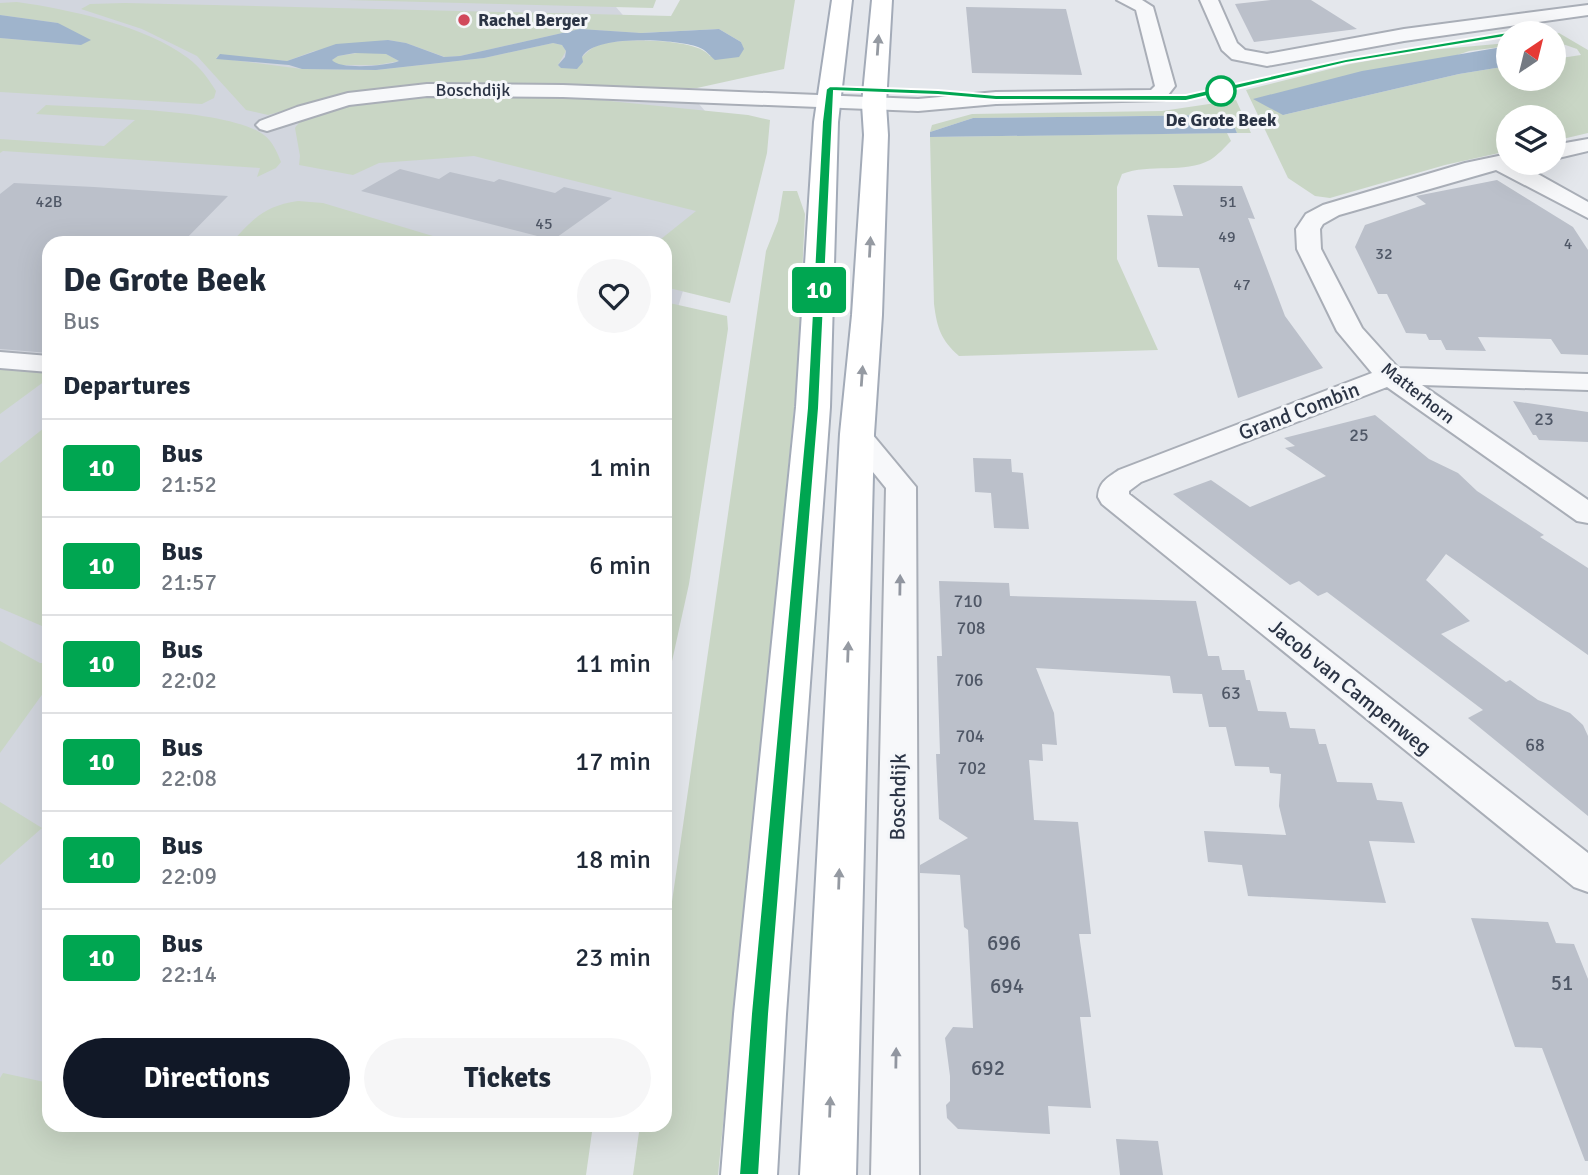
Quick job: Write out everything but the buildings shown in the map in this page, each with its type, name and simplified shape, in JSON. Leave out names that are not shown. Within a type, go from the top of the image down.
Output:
[{"type":"main road","points":[[749,1175],[760,1014],[813,408],[829,96],[842,0]]},
{"type":"main road","points":[[828,1175],[857,434],[876,135],[874,97],[882,0]]},
{"type":"street","name":"Boschdijk","points":[[267,125],[348,99],[414,91],[469,89],[684,96],[874,97],[918,105],[996,98],[1157,96],[1165,86],[1144,7],[1126,0]]},
{"type":"street","points":[[1209,0],[1229,46],[1239,55],[1267,60],[1404,35],[1588,10]]},
{"type":"street","points":[[1534,0],[1549,16]]},
{"type":"street","points":[[1566,150],[1588,145]]},
{"type":"street","name":"Matterhorn","points":[[1496,164],[1331,210],[1314,219],[1308,229],[1309,249],[1350,331],[1390,376],[1588,514]]},
{"type":"street","points":[[1526,175],[1588,211]]},
{"type":"street","points":[[0,360],[42,363]]},
{"type":"street","name":"Grand Combin","points":[[1112,498],[1114,487],[1130,476],[1390,376],[1588,382]]},
{"type":"street","name":"Boschdijk","points":[[857,434],[901,487],[895,1175]]},
{"type":"street","name":"Jacob van Campenweg","points":[[1112,498],[1588,876]]},
{"type":"shaded area","points":[[0,0],[610,0],[729,139],[672,327],[672,236],[42,236],[42,1132],[0,1175]]},
{"type":"green space","points":[[346,0],[656,0],[653,8]]},
{"type":"green space","points":[[680,0],[795,0],[784,69],[697,88],[583,88],[327,99],[268,115],[246,110],[197,56],[142,29],[81,9],[90,4],[125,3],[671,16]],"holes":[[[580,29],[641,33],[719,29],[741,42],[743,49],[710,56],[703,50],[676,43],[642,40],[613,42],[596,46],[561,68],[558,65],[566,51],[562,45],[553,43],[484,58],[376,70],[302,69],[216,58],[220,55],[287,61],[314,51],[388,40],[406,43],[445,57]]]},
{"type":"green space","points":[[17,2],[82,14],[151,37],[196,65],[216,91],[214,98],[202,104],[0,92],[0,38],[81,45],[58,23],[0,15],[0,3]]},
{"type":"green space","points":[[1566,37],[1588,50],[1588,133],[1566,138],[1566,105],[1496,105],[1496,154],[1445,165],[1330,198],[1315,196],[1288,178],[1246,90],[1350,64],[1430,50],[1496,44],[1496,48],[1469,51],[1283,115],[1496,68],[1496,91],[1566,91],[1566,57],[1581,55],[1577,49],[1566,45]]},
{"type":"green space","points":[[364,52],[386,54],[399,61],[377,65],[334,65],[332,60],[338,56]]},
{"type":"green space","points":[[412,94],[560,96],[748,115],[770,120],[767,153],[730,303],[672,289],[672,236],[665,236],[696,211],[474,156],[379,163],[353,175],[299,165],[295,128],[317,112],[349,103]]},
{"type":"green space","points":[[1236,100],[1251,133],[1237,133],[1228,115],[973,118],[930,132],[932,125],[972,114],[1162,111]]},
{"type":"green space","points":[[46,105],[160,111],[221,119],[246,126],[264,135],[281,162],[276,168],[257,177],[260,168],[3,151],[0,153],[0,139],[104,146],[135,120],[36,114]]},
{"type":"green space","points":[[1227,133],[1231,141],[1210,160],[1189,167],[1144,169],[1122,174],[1117,187],[1117,259],[1158,350],[959,356],[944,339],[938,327],[934,304],[930,137]]},
{"type":"green space","points":[[783,191],[797,191],[805,214],[797,379],[718,1175],[633,1175],[639,1132],[672,1132],[672,902],[766,251],[778,221]]},
{"type":"green space","points":[[286,203],[323,203],[433,236],[238,236],[260,214]]},
{"type":"green space","points":[[672,304],[727,316],[728,329],[689,584],[672,661]]},
{"type":"green space","points":[[0,366],[42,369],[42,383],[0,414]]},
{"type":"green space","points":[[42,430],[42,626],[0,608],[0,463]]},
{"type":"green space","points":[[0,641],[42,663],[42,695],[0,753]]},
{"type":"green space","points":[[0,802],[42,828],[0,865]]},
{"type":"green space","points":[[3,1073],[42,1081],[42,1132],[592,1132],[586,1175],[0,1175],[0,1078]]},
{"type":"water","points":[[0,15],[58,23],[91,40],[81,45],[0,38]]},
{"type":"water","points":[[580,29],[641,33],[719,29],[741,42],[744,49],[739,57],[715,60],[701,48],[687,44],[636,40],[618,42],[589,50],[582,57],[583,62],[577,69],[561,68],[558,65],[565,57],[566,51],[562,45],[553,43],[484,58],[376,70],[302,69],[289,65],[216,59],[220,54],[287,61],[336,44],[388,40],[406,43],[444,57],[460,56]],"holes":[[[355,53],[386,54],[399,61],[375,66],[353,66],[332,60]]]},
{"type":"water","points":[[1496,48],[1496,68],[1283,115],[1253,99],[1362,71]]},
{"type":"water","points":[[1229,115],[1237,133],[930,137],[930,132],[973,118]]},
{"type":"bus line","name":"10","points":[[749,1175],[760,1014],[813,408],[826,122],[830,89],[938,92],[996,98],[1186,98],[1346,61],[1496,37]]},
{"type":"place","name":"Rachel Berger","points":[[464,20]]},
{"type":"place","name":"De Grote Beek","points":[[1221,91]]}]
